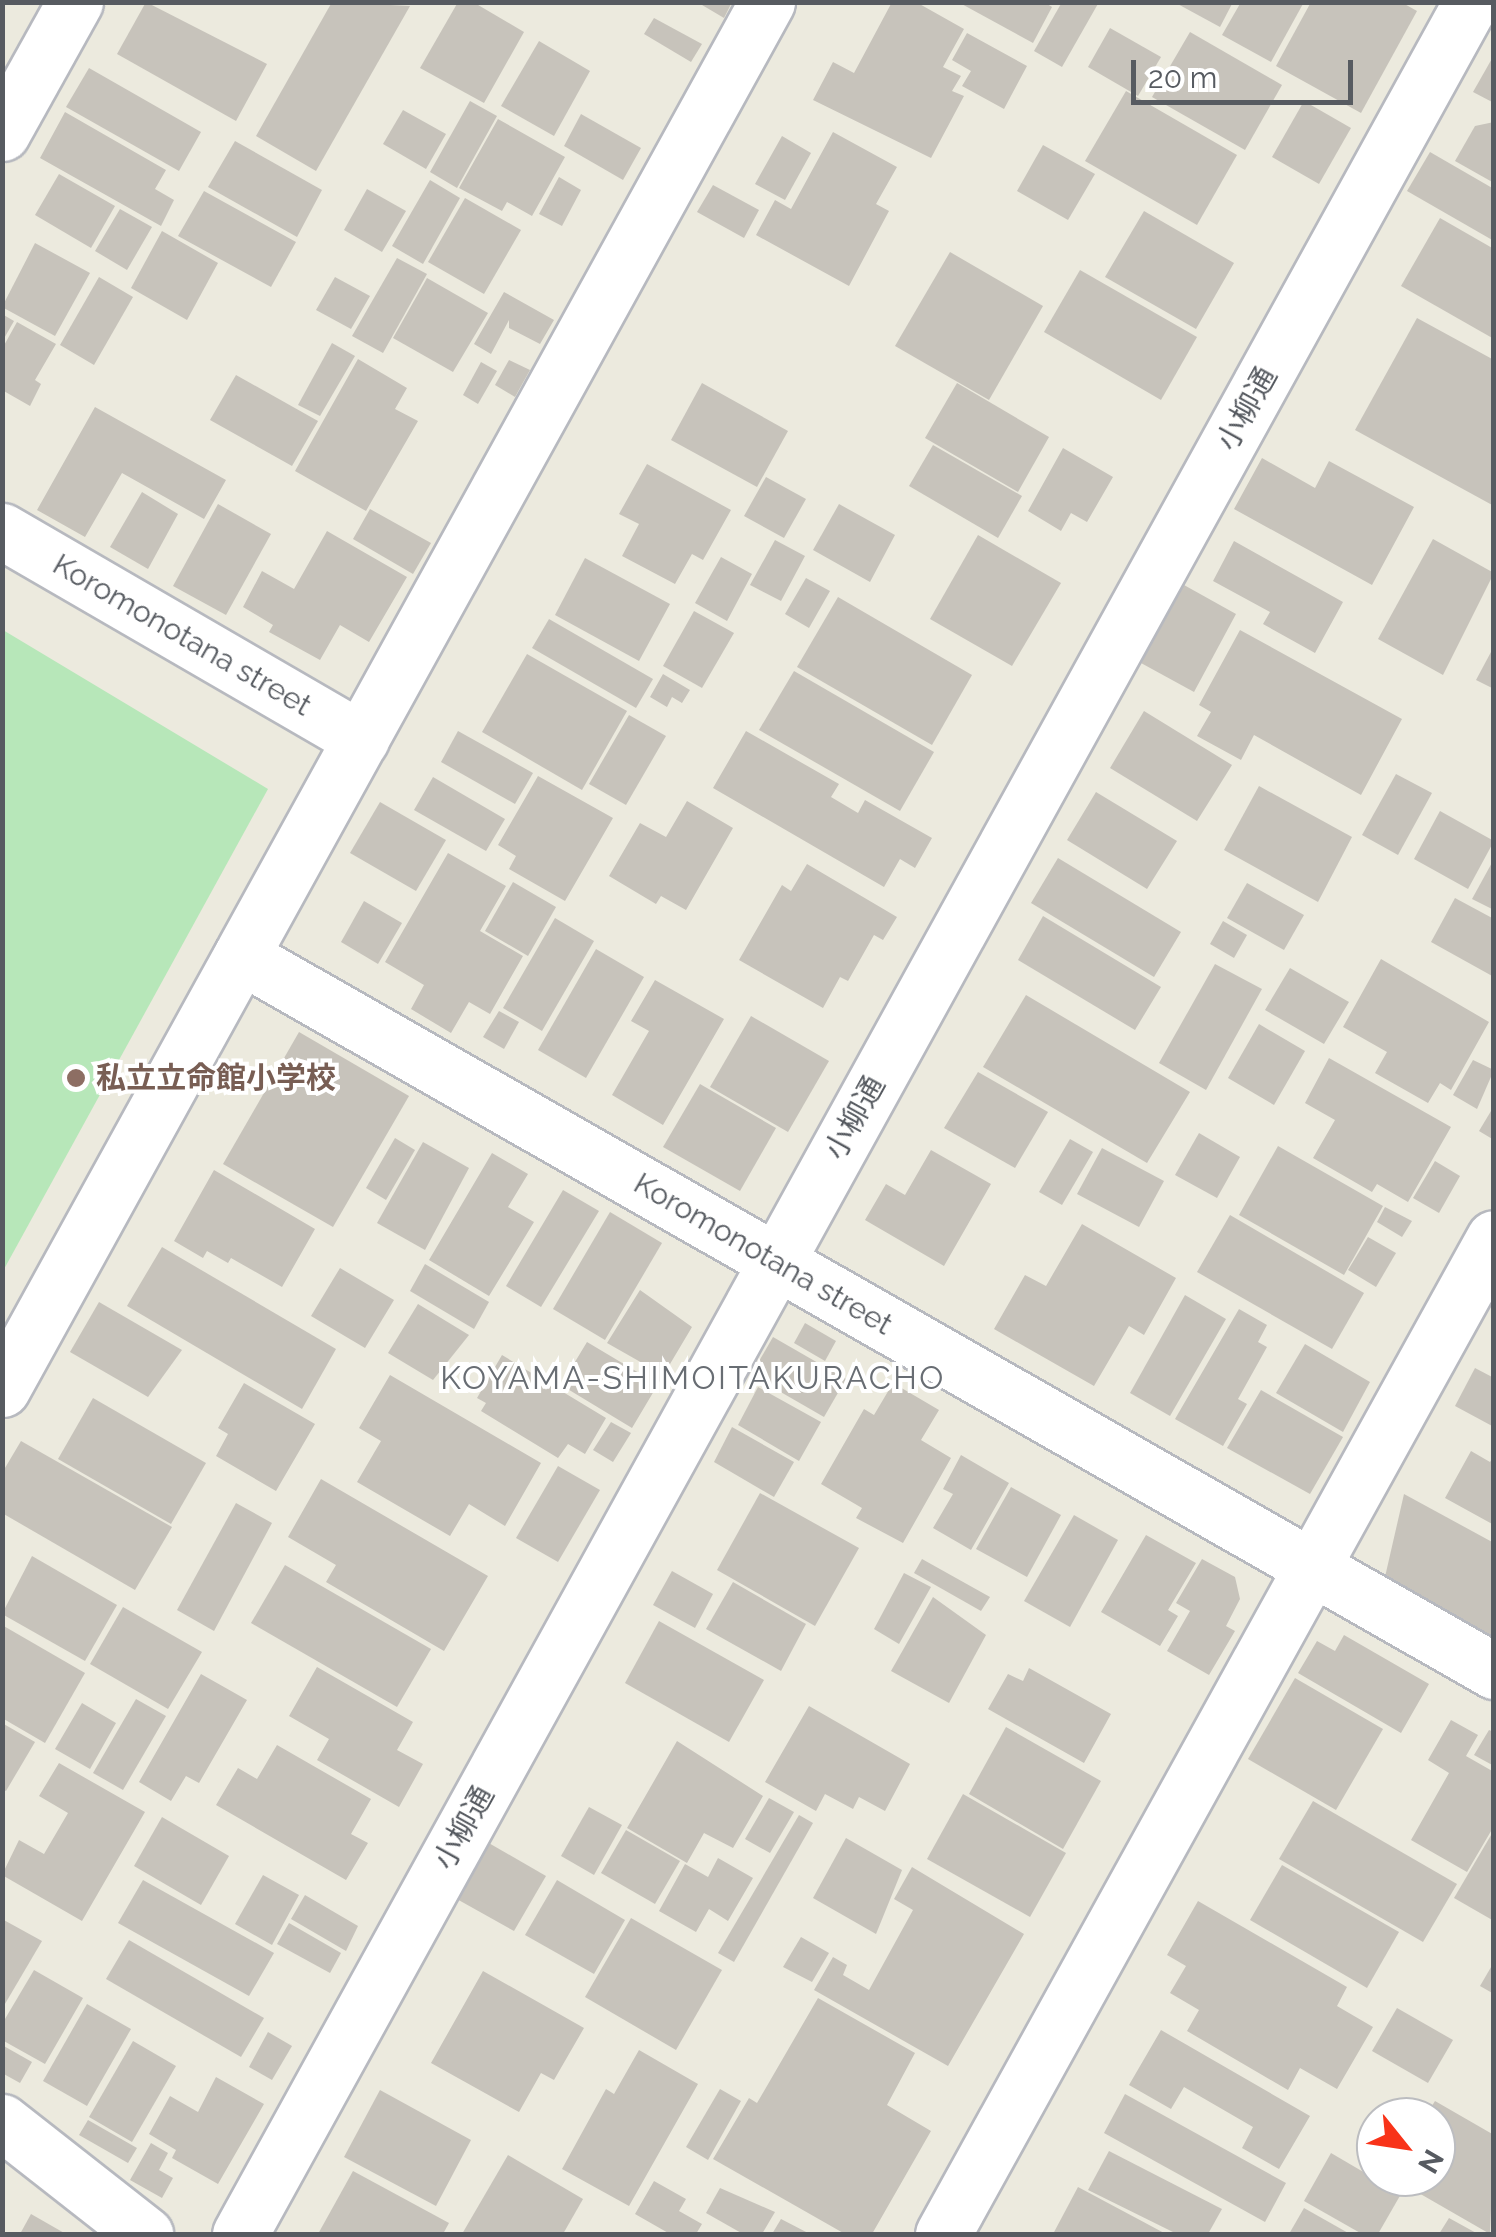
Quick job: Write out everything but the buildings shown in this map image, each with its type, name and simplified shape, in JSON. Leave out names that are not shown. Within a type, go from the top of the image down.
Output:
[{"type":"street","points":[[2,132],[75,2]]},
{"type":"street","points":[[2,1390],[767,2]]},
{"type":"street","name":"小柳通","points":[[240,2234],[1471,2]]},
{"type":"street","name":"Koromonotana street","points":[[2,530],[360,739]]},
{"type":"street","name":"Koromonotana street","points":[[241,956],[1494,1671]]},
{"type":"street","points":[[944,2234],[1494,1238]]},
{"type":"street","points":[[2,2122],[146,2234]]},
{"type":"green space","name":"私立立命館小学校","points":[[3,630],[268,789],[3,1271]]},
{"type":"place","name":"私立立命館小学校","points":[[76,1078]]},
{"type":"district","name":"KOYAMA-SHIMOITAKURACHO","points":[[693,1378]]}]
